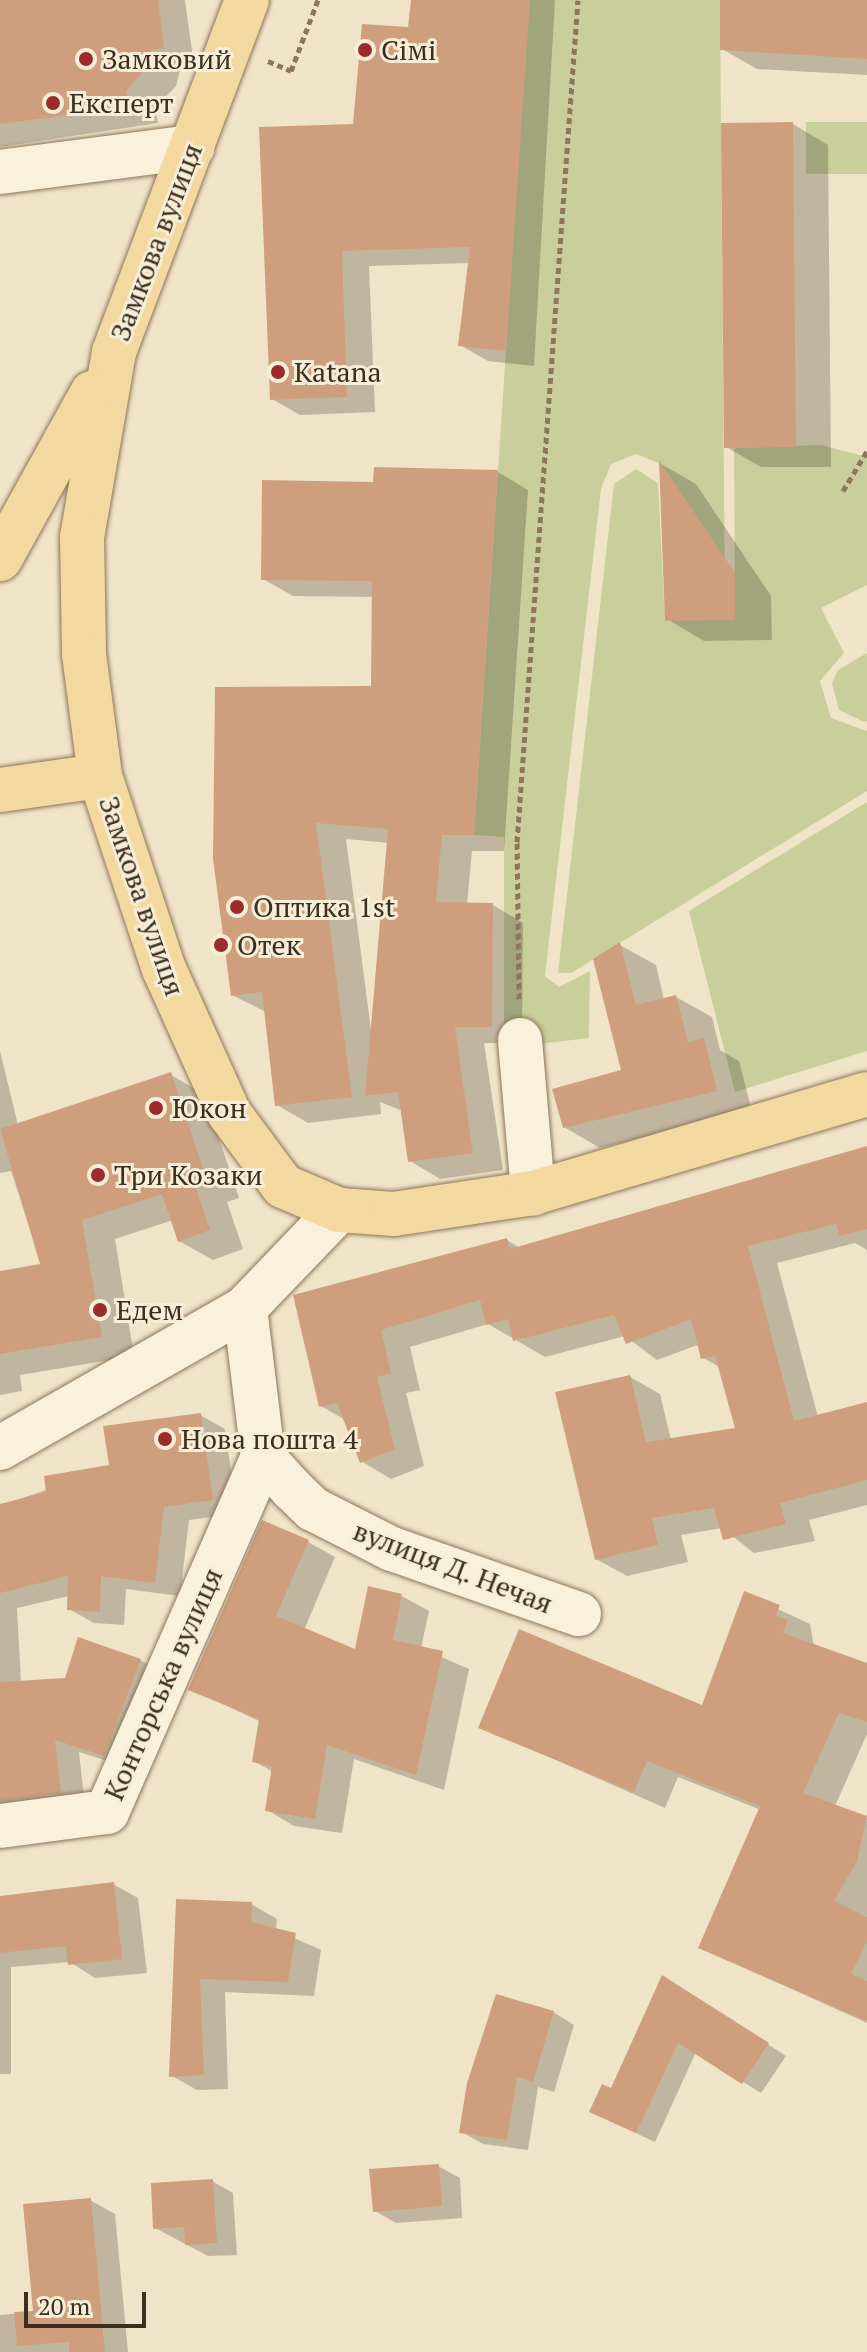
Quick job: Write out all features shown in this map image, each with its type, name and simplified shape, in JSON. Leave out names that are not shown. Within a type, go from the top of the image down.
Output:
[{"type":"main road","name":"Замкова вулиця","points":[[247,0],[114,352],[82,537],[84,654],[100,776],[164,969],[229,1113],[283,1186],[339,1210],[422,1213],[533,1193],[867,1094]]},
{"type":"main road","points":[[0,559],[114,352]]},
{"type":"main road","points":[[0,790],[100,776]]},
{"type":"street","points":[[0,172],[192,147]]},
{"type":"street","points":[[520,1040],[533,1193]]},
{"type":"street","points":[[0,1448],[245,1308],[339,1210]]},
{"type":"street","points":[[245,1308],[263,1457]]},
{"type":"street","name":"вулиця Д. Нечая","points":[[263,1457],[313,1509],[343,1525],[579,1614]]},
{"type":"street","name":"Конторська вулиця","points":[[0,1826],[107,1812],[263,1457]]},
{"type":"path","points":[[230,46],[291,71],[318,0]]},
{"type":"path","points":[[520,1040],[517,842],[578,0]]},
{"type":"path","points":[[843,491],[867,451]]},
{"type":"green space","points":[[529,0],[720,0],[725,608],[661,464],[636,454],[611,464],[601,489],[545,976],[559,987],[590,971],[589,1038],[504,1048],[504,837],[474,835]]},
{"type":"green space","points":[[806,122],[867,122],[867,174],[806,174]]},
{"type":"green space","points":[[821,445],[867,457],[867,585],[821,608],[844,653],[820,681],[831,718],[867,731],[867,791],[571,973],[558,973],[614,484],[636,469],[658,483],[665,620],[735,620],[734,448]]},
{"type":"green space","points":[[867,653],[867,721],[864,722],[839,710],[832,683],[838,670]]},
{"type":"green space","points":[[867,802],[867,1051],[735,1092],[689,911]]},
{"type":"building","name":"Замковий","points":[[0,0],[158,0],[164,48],[151,50],[146,69],[126,91],[129,107],[0,124]]},
{"type":"building","points":[[411,0],[530,0],[506,351],[458,346],[470,247],[342,251],[347,397],[270,400],[259,127],[353,124],[362,24],[408,27]]},
{"type":"building","points":[[720,0],[867,0],[867,59],[720,50]]},
{"type":"building","points":[[793,122],[796,447],[724,448],[721,123]]},
{"type":"building","points":[[659,460],[735,573],[735,620],[665,621]]},
{"type":"building","points":[[374,467],[498,470],[474,835],[442,835],[436,902],[493,903],[492,1027],[455,1027],[473,1153],[408,1162],[398,1092],[365,1096],[388,829],[316,823],[352,1097],[275,1106],[262,992],[231,996],[213,859],[215,687],[371,686],[372,581],[261,580],[262,480],[373,482]]},
{"type":"building","points":[[620,942],[636,1005],[676,995],[688,1042],[704,1038],[717,1091],[563,1128],[552,1089],[621,1070],[593,959]]},
{"type":"building","points":[[171,1072],[207,1180],[194,1183],[210,1230],[178,1242],[162,1194],[82,1220],[102,1337],[0,1354],[0,1271],[40,1264],[0,1129]]},
{"type":"building","points":[[867,1146],[867,1229],[839,1236],[836,1224],[748,1246],[794,1421],[867,1402],[867,1480],[780,1503],[786,1524],[723,1540],[714,1508],[652,1518],[658,1545],[595,1560],[555,1392],[630,1375],[646,1442],[735,1428],[715,1356],[701,1359],[691,1319],[626,1344],[614,1315],[513,1341],[508,1319],[486,1325],[480,1300],[381,1330],[391,1373],[377,1377],[395,1449],[360,1463],[337,1403],[319,1407],[293,1295],[507,1238],[510,1249]]},
{"type":"building","points":[[201,1413],[213,1500],[164,1507],[155,1583],[101,1576],[100,1612],[67,1610],[68,1576],[0,1593],[0,1504],[46,1492],[44,1476],[109,1465],[103,1426]]},
{"type":"building","points":[[262,1520],[309,1540],[276,1616],[355,1649],[368,1586],[402,1594],[393,1640],[443,1651],[416,1775],[327,1745],[315,1819],[265,1811],[272,1766],[252,1762],[259,1719],[188,1690]]},
{"type":"building","points":[[744,1591],[780,1605],[776,1616],[788,1620],[783,1633],[867,1663],[867,1722],[839,1713],[803,1793],[867,1816],[857,1861],[834,1901],[867,1917],[867,1941],[851,1974],[867,1981],[867,2021],[698,1948],[760,1806],[647,1761],[634,1792],[478,1728],[519,1629],[702,1705]]},
{"type":"building","points":[[78,1637],[141,1659],[104,1756],[55,1740],[61,1793],[0,1801],[0,1682],[65,1678]]},
{"type":"building","points":[[114,1882],[122,1959],[68,1965],[66,1946],[0,1953],[0,1896]]},
{"type":"building","points":[[176,1899],[252,1902],[251,1922],[296,1933],[288,1982],[200,1979],[204,2075],[169,2077]]},
{"type":"building","points":[[662,1975],[769,2043],[742,2084],[678,2043],[636,2133],[589,2112],[602,2084],[611,2088]]},
{"type":"building","points":[[496,1994],[554,2011],[533,2082],[517,2077],[507,2140],[459,2133],[467,2083]]},
{"type":"building","points":[[439,2164],[442,2206],[373,2212],[369,2169]]},
{"type":"building","points":[[213,2179],[217,2243],[185,2245],[184,2227],[153,2229],[151,2183]]},
{"type":"building","points":[[91,2198],[105,2352],[69,2352],[69,2342],[17,2346],[14,2312],[33,2311],[23,2204]]},
{"type":"place","name":"Сімі","points":[[365,50]]},
{"type":"place","name":"Замковий","points":[[86,59]]},
{"type":"place","name":"Експерт","points":[[53,103]]},
{"type":"place","name":"Katana","points":[[278,372]]},
{"type":"place","name":"Оптика 1st","points":[[237,907]]},
{"type":"place","name":"Отек","points":[[221,945]]},
{"type":"place","name":"Юкон","points":[[156,1108]]},
{"type":"place","name":"Три Козаки","points":[[98,1175]]},
{"type":"place","name":"Едем","points":[[100,1310]]},
{"type":"place","name":"Нова пошта 4","points":[[165,1439]]}]
